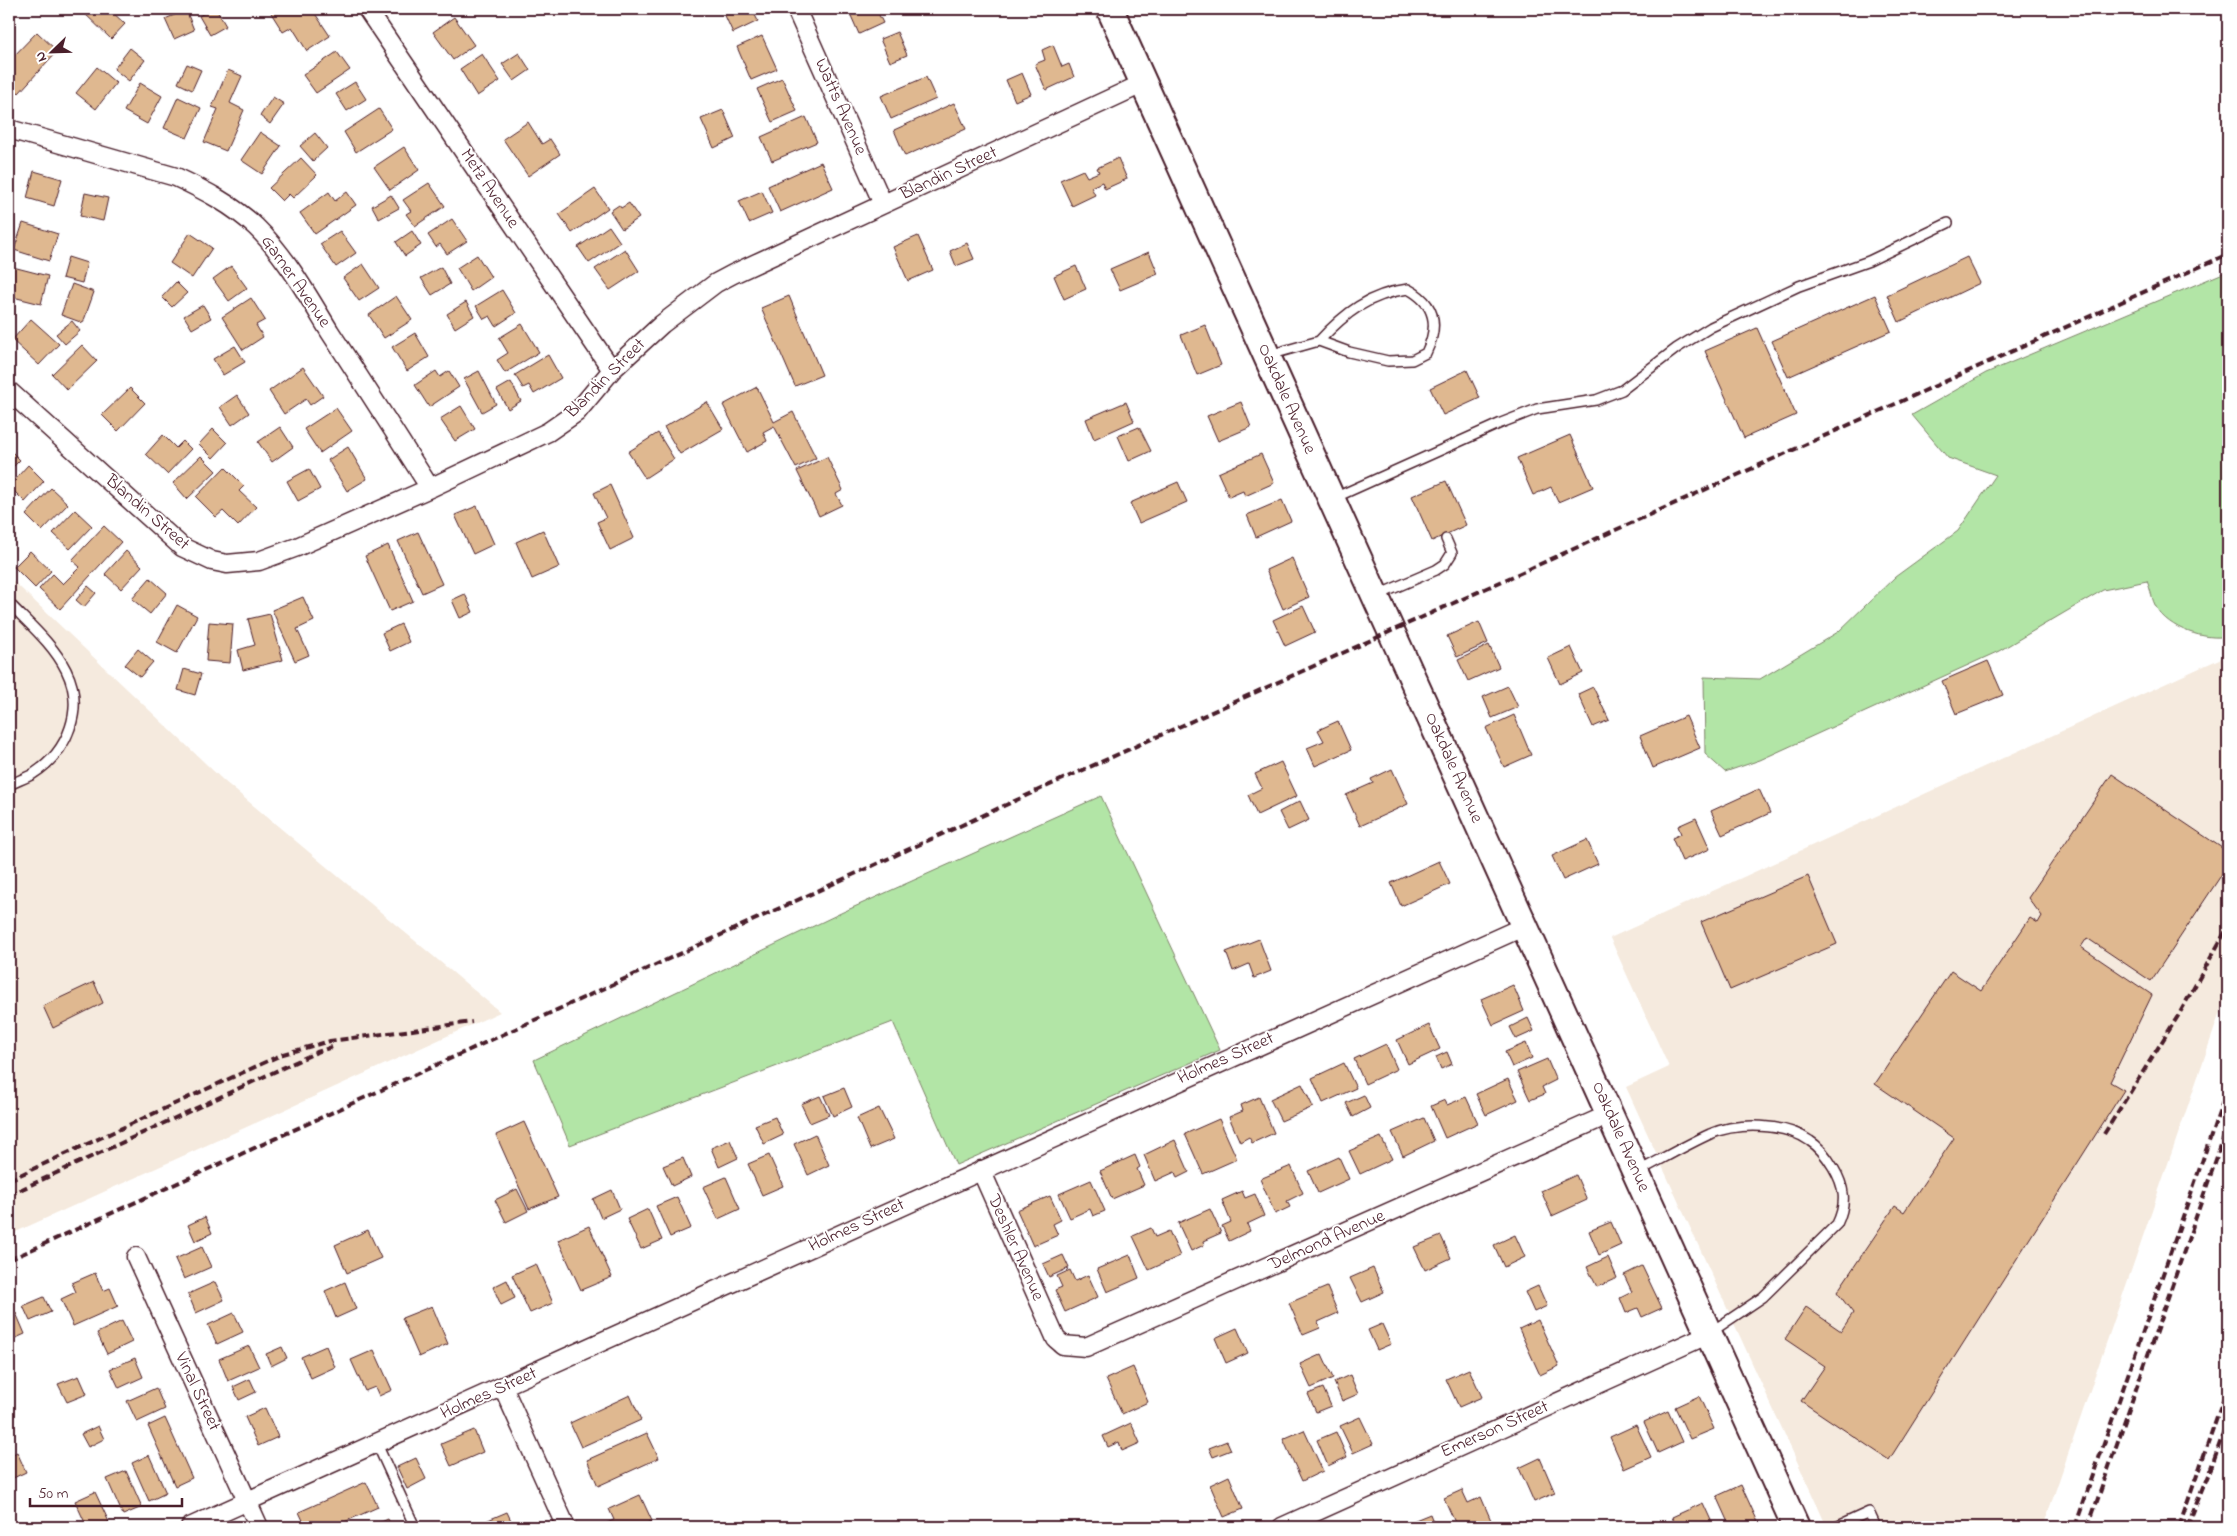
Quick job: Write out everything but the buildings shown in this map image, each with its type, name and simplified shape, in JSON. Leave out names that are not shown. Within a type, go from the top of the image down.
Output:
[{"type":"street","name":"Metz Avenue","points":[[367,9],[612,370]]},
{"type":"street","name":"Watts Avenue","points":[[796,9],[883,204]]},
{"type":"street","name":"Oakdale Avenue","points":[[1110,9],[1796,1527]]},
{"type":"street","name":"Blandin Street","points":[[9,391],[182,547],[212,562],[227,564],[259,561],[297,548],[548,432],[577,412],[612,370],[662,324],[716,283],[1144,84]]},
{"type":"street","name":"Garner Avenue","points":[[9,128],[176,177],[227,204],[254,225],[267,238],[299,283],[430,488]]},
{"type":"street","name":"Holmes Street","points":[[190,1527],[1524,926]]},
{"type":"street","name":"Delmond Avenue","points":[[1050,1326],[1056,1339],[1063,1345],[1086,1347],[1098,1344],[1610,1114]]},
{"type":"street","name":"Deshler Avenue","points":[[981,1170],[1050,1326]]},
{"type":"street","name":"Vinal Street","points":[[136,1257],[259,1527]]},
{"type":"street","name":"Emerson Street","points":[[1282,1527],[1709,1334]]},
{"type":"street","points":[[503,1387],[566,1527]]},
{"type":"lane","points":[[1332,499],[1501,423],[1537,409],[1596,400],[1622,390],[1677,348],[1711,328],[1799,286],[1869,261],[1948,223]]},
{"type":"lane","points":[[1267,356],[1318,340],[1336,322],[1370,298],[1391,291],[1408,289],[1426,302],[1435,330],[1426,353],[1412,360],[1388,360],[1350,352],[1318,340]]},
{"type":"lane","points":[[1376,596],[1445,564],[1452,553],[1446,539]]},
{"type":"lane","points":[[9,603],[47,642],[66,670],[75,696],[74,714],[67,739],[34,774],[9,784]]},
{"type":"lane","points":[[1636,1173],[1711,1133],[1753,1127],[1782,1130],[1797,1134],[1811,1141],[1827,1157],[1838,1175],[1844,1195],[1844,1210],[1837,1224],[1763,1297],[1709,1334]]},
{"type":"lane","points":[[377,1444],[415,1527]]},
{"type":"lane","points":[[1836,1527],[1869,1512],[1876,1527]]},
{"type":"shaded area","points":[[9,577],[224,781],[500,1012],[9,1235]]},
{"type":"shaded area","points":[[2228,655],[2228,989],[2043,1527],[1827,1527],[1626,1087],[1669,1067],[1610,938]]},
{"type":"green space","points":[[2228,271],[2228,636],[2209,637],[2199,635],[2188,632],[2169,622],[2156,607],[2147,581],[2103,590],[1999,651],[1760,760],[1725,772],[1705,754],[1704,677],[1760,679],[1838,632],[1895,577],[1958,531],[1996,475],[1948,458],[1912,415],[1986,373]]},
{"type":"green space","points":[[1101,796],[1220,1050],[956,1165],[893,1022],[570,1145],[534,1060],[843,912]]},
{"type":"railway","points":[[9,1260],[1032,793],[2228,254]]},
{"type":"railway","points":[[2104,1134],[2178,1016],[2228,927]]},
{"type":"railway","points":[[9,1180],[283,1054],[330,1041],[472,1022]]},
{"type":"railway","points":[[9,1195],[317,1052],[332,1047]]},
{"type":"railway","points":[[2075,1527],[2228,1087]]},
{"type":"railway","points":[[2088,1527],[2228,1125]]},
{"type":"railway","points":[[2179,1527],[2228,1386]]},
{"type":"railway","points":[[2187,1527],[2228,1420]]}]
